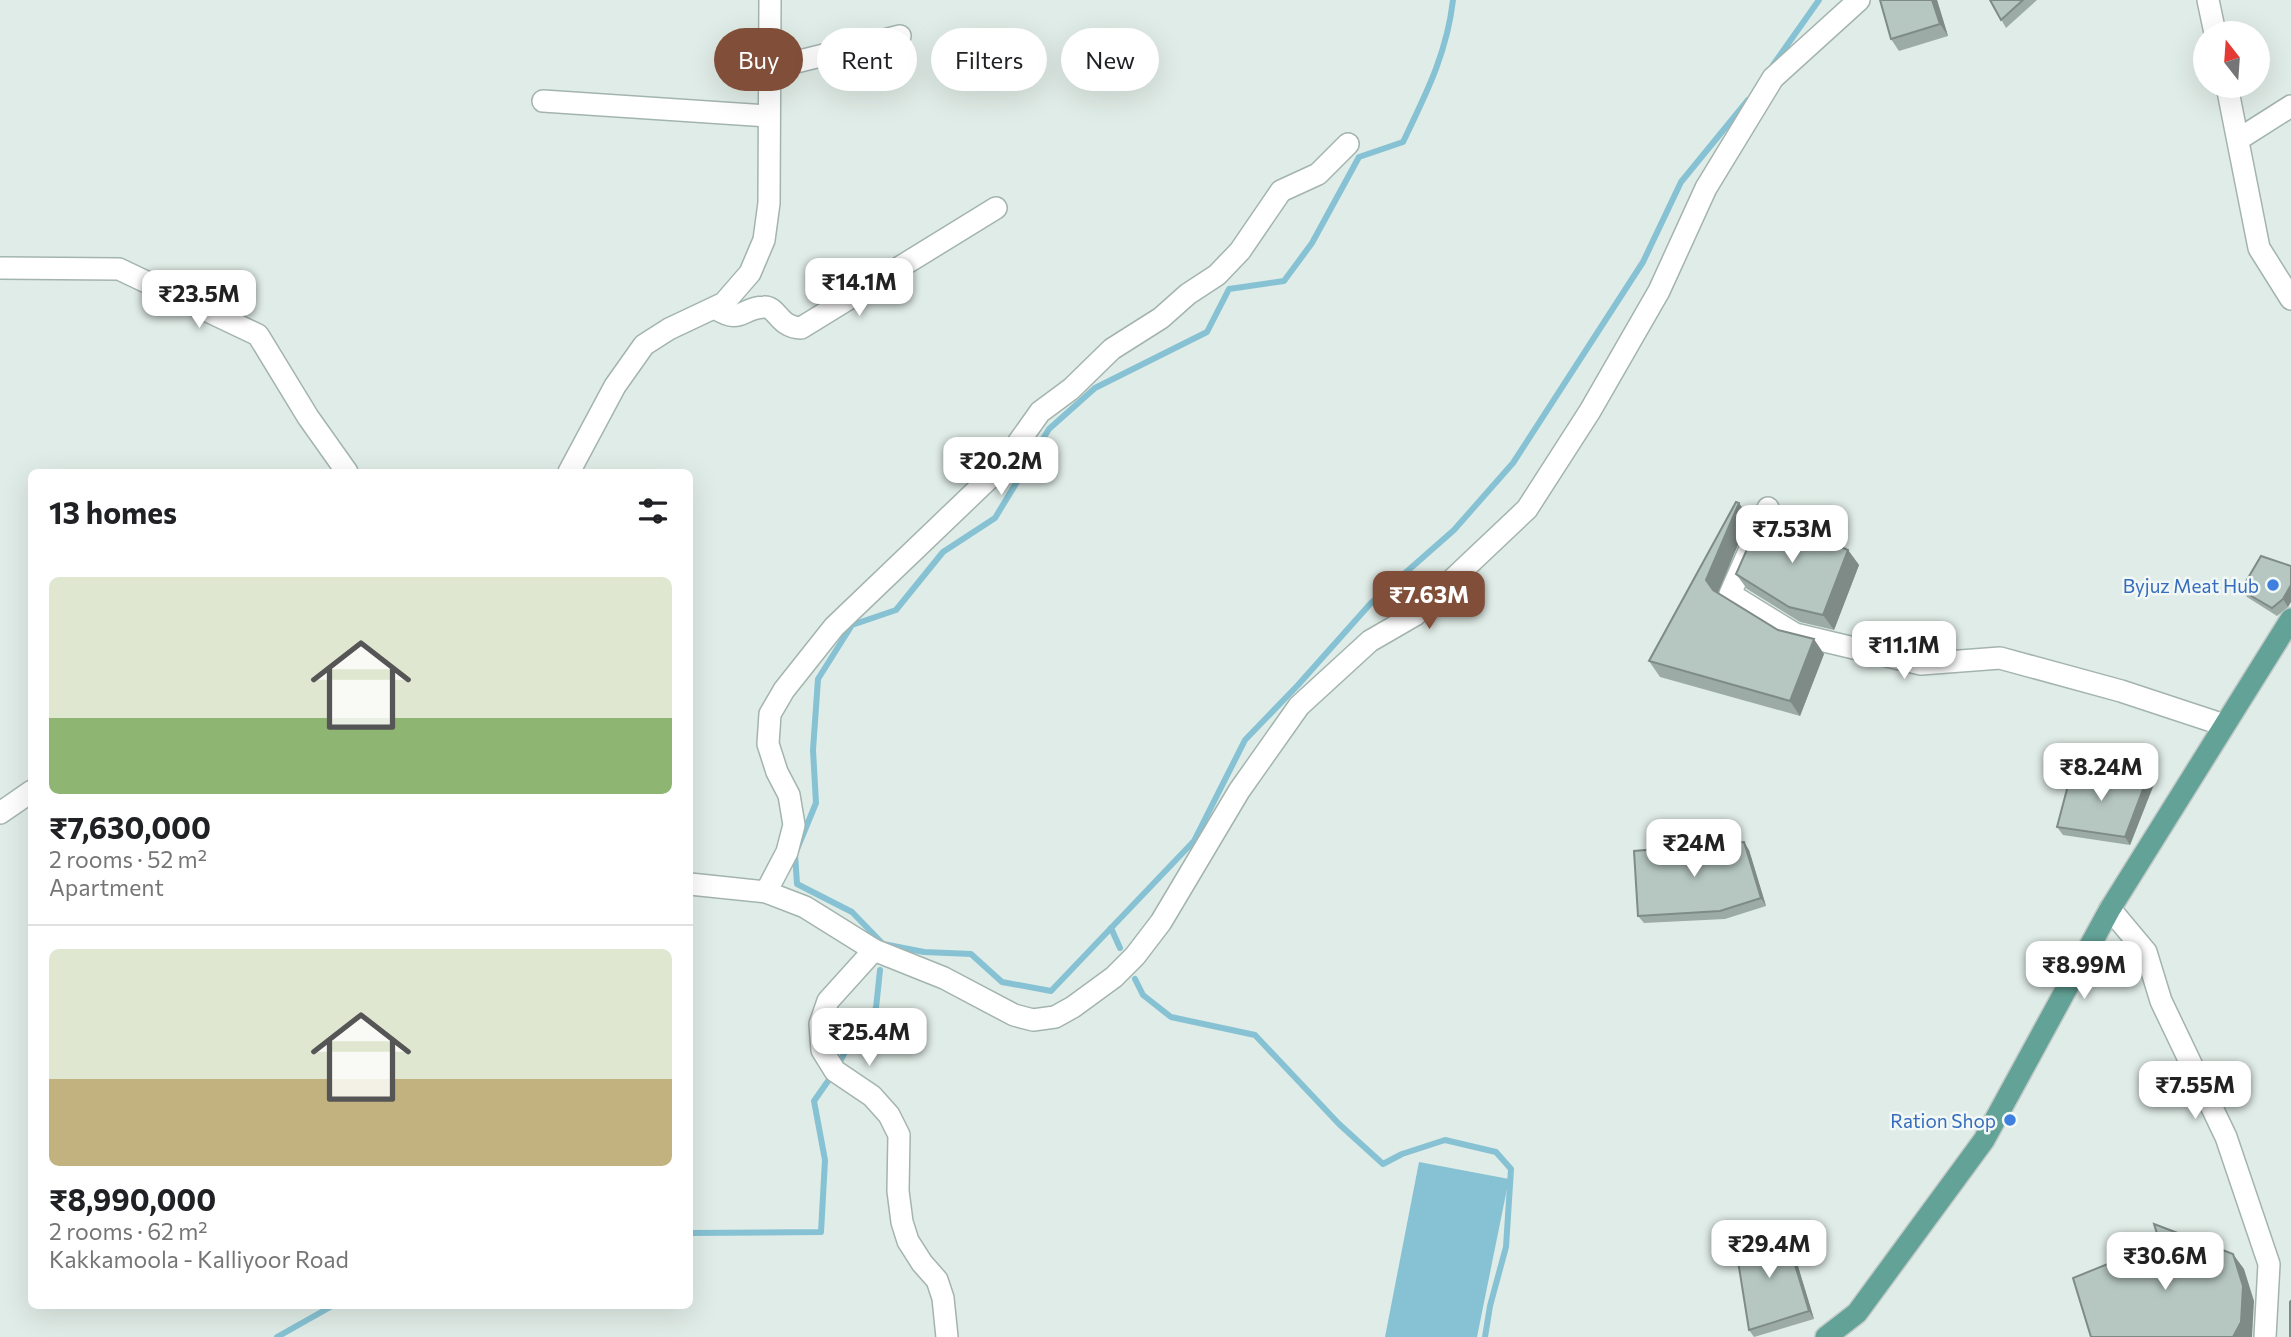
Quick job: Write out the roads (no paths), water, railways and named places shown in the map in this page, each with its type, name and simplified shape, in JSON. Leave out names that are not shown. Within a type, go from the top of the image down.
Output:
[{"type":"main road","points":[[1826,1337],[1857,1313],[1984,1140],[2110,909],[2291,619]]},
{"type":"street","points":[[769,28],[770,0]]},
{"type":"street","points":[[693,884],[766,892],[805,907],[874,950],[944,978],[1014,1015],[1033,1020],[1055,1017],[1114,977],[1135,956],[1161,922],[1239,791],[1299,706],[1370,641],[1415,615],[1527,509],[1590,411],[1659,291],[1706,188],[1773,78],[1859,0]]},
{"type":"street","points":[[2208,0],[2212,21]]},
{"type":"street","points":[[571,469],[615,386],[644,345],[669,329],[724,303],[750,273],[764,240],[769,203],[768,91]]},
{"type":"street","points":[[2230,98],[2259,248],[2291,299]]},
{"type":"street","points":[[543,101],[769,116]]},
{"type":"street","points":[[2239,139],[2291,106]]},
{"type":"street","points":[[766,892],[787,852],[794,825],[789,795],[777,772],[768,744],[770,713],[784,691],[834,627],[1001,467],[1040,412],[1070,389],[1112,349],[1161,318],[1188,294],[1217,275],[1240,251],[1281,191],[1318,174],[1348,144]]},
{"type":"street","points":[[715,308],[732,316],[740,316],[765,307],[772,309],[783,323],[791,328],[801,328],[996,208]]},
{"type":"street","points":[[0,268],[119,269],[258,335],[308,417],[345,469]]},
{"type":"street","points":[[1768,508],[1730,594],[1795,634],[1921,664],[2000,658],[2121,691],[2224,725]]},
{"type":"street","points":[[0,813],[28,794]]},
{"type":"street","points":[[2110,909],[2146,952],[2161,1001],[2227,1137],[2269,1264],[2265,1337]]},
{"type":"street","points":[[874,950],[828,1001],[820,1024],[822,1050],[835,1071],[872,1096],[889,1115],[900,1135],[898,1191],[902,1222],[908,1241],[937,1280],[943,1298],[947,1337]]},
{"type":"water","points":[[1419,1162],[1509,1179],[1477,1337],[1385,1337]]},
{"type":"waterway","points":[[1453,0],[1441,56],[1403,142],[1359,157],[1312,243],[1284,281],[1229,289],[1207,332],[1095,388],[1049,429],[995,518],[943,552],[896,610],[852,625],[818,679],[813,750],[816,803],[795,854],[797,884],[852,912],[883,944],[924,952],[971,954],[1002,982],[1051,991],[1194,841],[1245,740],[1371,603],[1454,530],[1513,463],[1643,262],[1681,182],[1748,100]]},
{"type":"waterway","points":[[1773,65],[1819,0]]},
{"type":"waterway","points":[[1111,928],[1120,948]]},
{"type":"waterway","points":[[838,1065],[851,1041],[876,1008],[880,970]]},
{"type":"waterway","points":[[1135,979],[1143,995],[1171,1017],[1255,1035],[1339,1124],[1383,1164],[1402,1154],[1445,1140],[1496,1152],[1511,1169],[1506,1247],[1490,1306],[1485,1337]]},
{"type":"waterway","points":[[693,1233],[821,1232],[825,1160],[814,1101],[833,1074]]},
{"type":"waterway","points":[[277,1337],[327,1309]]},
{"type":"place","name":"Byjuz Meat Hub","points":[[2273,585]]},
{"type":"place","name":"Ration Shop","points":[[2010,1120]]}]
